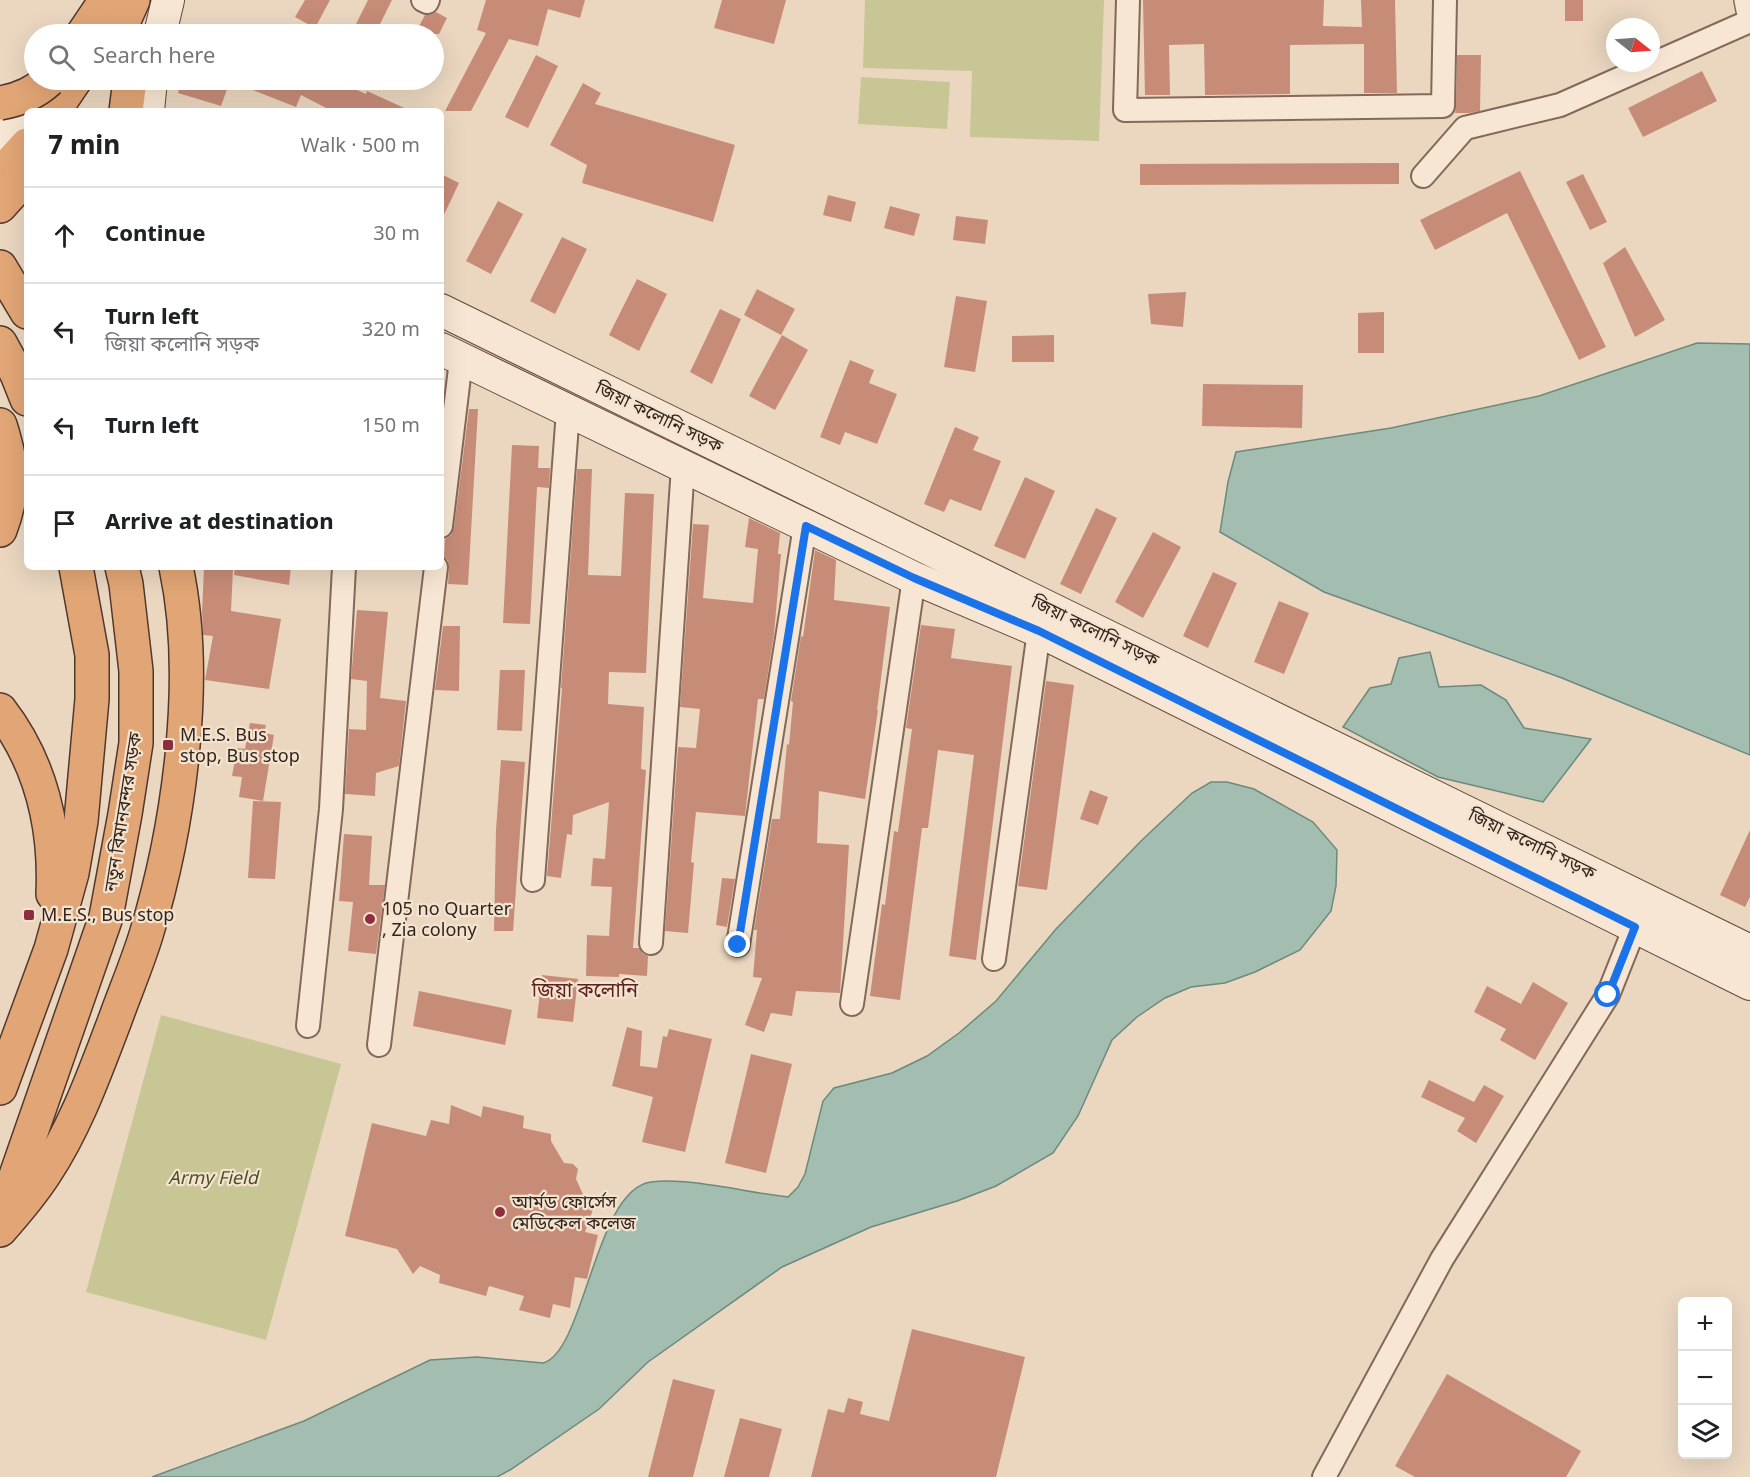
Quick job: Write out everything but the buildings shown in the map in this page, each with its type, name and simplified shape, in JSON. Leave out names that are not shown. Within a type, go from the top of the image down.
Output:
[{"type":"highway","points":[[90,24],[108,0]]},
{"type":"highway","points":[[100,24],[108,0]]},
{"type":"highway","points":[[122,24],[133,0]]},
{"type":"highway","points":[[141,24],[147,0]]},
{"type":"highway","points":[[0,175],[17,122],[9,101],[35,90]]},
{"type":"highway","points":[[56,108],[68,90]]},
{"type":"highway","points":[[77,108],[89,90]]},
{"type":"highway","points":[[126,108],[129,90]]},
{"type":"highway","points":[[0,206],[24,179]]},
{"type":"highway","points":[[0,267],[24,307]]},
{"type":"highway","points":[[0,343],[24,392]]},
{"type":"highway","points":[[0,425],[12,489],[0,530]]},
{"type":"highway","points":[[0,1088],[51,950],[72,873],[81,821],[92,699],[92,655],[77,570]]},
{"type":"highway","name":"নতুন বিমানবন্দর সড়ক","points":[[0,1221],[102,928],[110,894],[136,743],[136,671],[123,570]]},
{"type":"highway","points":[[0,1230],[46,1172],[69,1131],[92,1080],[146,937],[166,860],[183,750],[185,642],[176,570]]},
{"type":"highway","points":[[0,710],[32,764],[48,816],[52,844],[53,881],[51,950]]},
{"type":"main road","points":[[79,24],[92,0]]},
{"type":"main road","points":[[162,24],[168,0]]},
{"type":"main road","points":[[148,108],[150,90]]},
{"type":"main road","points":[[0,156],[17,122]]},
{"type":"main road","name":"জিয়া কলোনি সড়ক","points":[[444,311],[1750,951]]},
{"type":"main road","name":"জিয়া কলোনি সড়ক","points":[[451,355],[914,578],[1039,631],[1750,984]]},
{"type":"street","points":[[423,0],[427,2],[428,0]]},
{"type":"street","points":[[1128,0],[1125,110],[1443,106],[1445,0]]},
{"type":"street","points":[[1748,0],[1750,10]]},
{"type":"street","points":[[1423,176],[1465,128],[1560,105],[1750,21]]},
{"type":"street","points":[[444,475],[451,355]]},
{"type":"street","points":[[533,880],[568,411]]},
{"type":"street","points":[[651,943],[683,466]]},
{"type":"street","points":[[738,945],[806,526]]},
{"type":"street","points":[[308,1026],[331,809],[344,570]]},
{"type":"street","points":[[379,1045],[436,570]]},
{"type":"street","points":[[852,1004],[914,578]]},
{"type":"street","points":[[994,959],[1039,631]]},
{"type":"street","points":[[1324,1477],[1442,1259],[1608,995],[1635,927]]},
{"type":"green space","points":[[865,0],[1104,0],[1099,141],[970,137],[972,71],[863,68]]},
{"type":"green space","points":[[861,77],[950,82],[947,129],[858,124]]},
{"type":"green space","name":"Army Field","points":[[161,1015],[341,1064],[266,1340],[86,1292]]},
{"type":"shaded area","points":[[1697,343],[1750,344],[1750,755],[1562,678],[1324,592],[1220,532],[1228,482],[1236,452],[1391,428],[1539,396]]},
{"type":"shaded area","points":[[1430,652],[1439,687],[1481,685],[1506,700],[1524,728],[1591,739],[1543,802],[1438,777],[1343,727],[1370,688],[1391,684],[1399,658]]},
{"type":"shaded area","points":[[1211,782],[1227,782],[1254,789],[1313,822],[1337,850],[1336,886],[1331,911],[1300,950],[1255,972],[1225,983],[1191,987],[1165,998],[1137,1017],[1112,1040],[1078,1116],[1053,1153],[996,1186],[957,1201],[871,1227],[782,1267],[648,1362],[599,1409],[497,1477],[152,1477],[304,1421],[430,1360],[477,1357],[543,1363],[557,1352],[570,1331],[603,1239],[616,1212],[632,1191],[651,1182],[666,1181],[701,1183],[788,1197],[798,1187],[805,1174],[823,1101],[834,1088],[892,1073],[927,1056],[959,1033],[996,1001],[1056,929],[1141,841],[1192,793]]},
{"type":"place","name":"M.E.S. Bus stop, Bus stop","points":[[168,745]]},
{"type":"place","name":"M.E.S., Bus stop","points":[[29,915]]},
{"type":"place","name":"105 no Quarter , Zia colony","points":[[370,919]]},
{"type":"place","name":"আর্মড ফোর্সেস মেডিকেল কলেজ","points":[[500,1212]]},
{"type":"district","name":"জিয়া কলোনি","points":[[585,990]]},
{"type":"route","points":[[738,945],[806,526],[914,578],[1039,631],[1635,927],[1608,995]]}]
